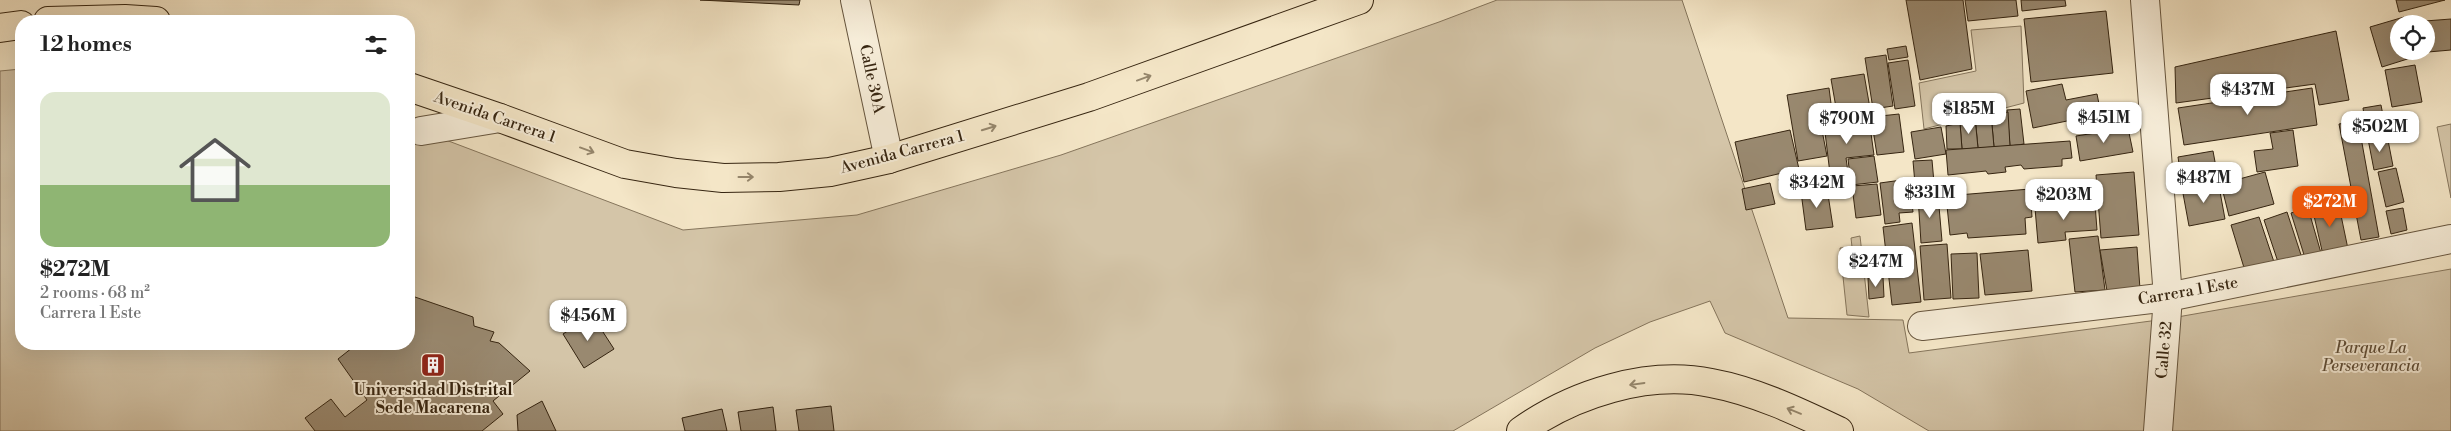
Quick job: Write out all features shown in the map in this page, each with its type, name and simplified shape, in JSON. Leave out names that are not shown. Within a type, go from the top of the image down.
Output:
[{"type":"main road","name":"Avenida Carrera 1","points":[[415,89],[625,164],[676,173],[723,178],[779,177],[830,172],[889,159],[1089,97],[1358,0]]},
{"type":"main road","points":[[0,28],[15,26]]},
{"type":"main road","points":[[1521,431],[1534,422],[1584,397],[1630,384],[1670,379],[1711,383],[1759,397],[1839,431]]},
{"type":"street","name":"Calle 30A","points":[[855,0],[889,159]]},
{"type":"street","name":"Calle 32","points":[[2145,0],[2168,297],[2158,431]]},
{"type":"street","points":[[421,130],[500,118]]},
{"type":"street","name":"Carrera 1 Este","points":[[1922,326],[2168,297],[2451,239]]},
{"type":"green space","name":"Parque La Perseverancia","points":[[1497,0],[1682,0],[1788,318],[1903,320],[1909,353],[2166,319],[2451,269],[2451,431],[1929,431],[1858,389],[1725,333],[1710,301],[1650,322],[1595,348],[1453,431],[0,431],[0,71],[15,70],[15,350],[415,350],[415,128],[683,230],[857,215],[1061,155]]},
{"type":"green space","points":[[2021,26],[2024,103],[1924,129],[1919,83],[1976,71],[1971,30]]},
{"type":"green space","points":[[2451,124],[2451,198],[2437,127]]},
{"type":"green space","points":[[1860,236],[1869,317],[1847,315],[1840,248],[1852,247],[1851,238]]},
{"type":"building","points":[[700,0],[800,0],[799,5]]},
{"type":"building","points":[[1906,0],[1963,0],[1972,69],[1920,80]]},
{"type":"building","points":[[1965,0],[2016,0],[2018,16],[1968,21]]},
{"type":"building","points":[[2021,0],[2065,0],[2066,6],[2022,11]]},
{"type":"building","points":[[2396,0],[2445,0],[2399,12]]},
{"type":"building","points":[[2106,11],[2113,73],[2031,82],[2024,19]]},
{"type":"building","points":[[2451,19],[2451,50],[2435,51],[2435,20]]},
{"type":"building","points":[[2390,21],[2390,60],[2404,60],[2382,67],[2370,27]]},
{"type":"building","points":[[2336,31],[2349,100],[2319,105],[2315,84],[2176,103],[2175,67]]},
{"type":"building","points":[[1906,46],[1908,57],[1889,60],[1887,49]]},
{"type":"building","points":[[1886,55],[1893,106],[1873,109],[1865,58]]},
{"type":"building","points":[[1908,60],[1915,106],[1895,109],[1888,63]]},
{"type":"building","points":[[2415,65],[2422,102],[2392,107],[2385,70]]},
{"type":"building","points":[[1864,74],[1871,114],[1838,119],[1831,79]]},
{"type":"building","points":[[2062,84],[2066,100],[2097,94],[2101,114],[2033,128],[2026,91]]},
{"type":"building","points":[[1829,88],[1833,119],[1820,120],[1827,156],[1798,161],[1787,95]]},
{"type":"building","points":[[2312,88],[2317,125],[2184,145],[2178,108]]},
{"type":"building","points":[[2381,105],[2386,131],[2367,135],[2363,108]]},
{"type":"building","points":[[2020,109],[2024,144],[2010,146],[2007,110]]},
{"type":"building","points":[[2008,112],[2010,146],[1994,147],[1991,114]]},
{"type":"building","points":[[1899,114],[1904,152],[1877,155],[1871,117]]},
{"type":"building","points":[[1991,114],[1994,147],[1978,148],[1975,116]]},
{"type":"building","points":[[1975,118],[1978,148],[1962,149],[1960,123]]},
{"type":"building","points":[[1869,119],[1874,155],[1846,158],[1849,179],[1831,182],[1824,124]]},
{"type":"building","points":[[2358,121],[2379,237],[2361,240],[2339,124]]},
{"type":"building","points":[[1960,123],[1962,149],[1947,149],[1946,126]]},
{"type":"building","points":[[1941,127],[1946,154],[1915,159],[1911,132]]},
{"type":"building","points":[[2128,128],[2133,152],[2080,161],[2076,136]]},
{"type":"building","points":[[1790,130],[1799,169],[1744,182],[1735,142]]},
{"type":"building","points":[[2293,130],[2298,166],[2257,172],[2254,151],[2273,149],[2270,133]]},
{"type":"building","points":[[2387,135],[2393,166],[2374,170],[2368,139]]},
{"type":"building","points":[[2070,141],[2072,158],[2062,159],[2062,166],[2024,169],[2021,165],[2005,167],[2006,172],[1988,174],[1986,171],[1948,175],[1946,150]]},
{"type":"building","points":[[2213,151],[2218,178],[2182,184],[2178,157]]},
{"type":"building","points":[[1874,156],[1878,182],[1851,185],[1848,159]]},
{"type":"building","points":[[1932,160],[1934,183],[1915,184],[1913,161]]},
{"type":"building","points":[[2396,168],[2404,202],[2386,207],[2378,172]]},
{"type":"building","points":[[1825,171],[1828,185],[1782,194],[1779,179]]},
{"type":"building","points":[[2134,172],[2139,235],[2101,238],[2096,175]]},
{"type":"building","points":[[2265,172],[2274,204],[2229,216],[2221,184]]},
{"type":"building","points":[[1909,179],[1913,212],[1899,213],[1900,222],[1885,224],[1880,183]]},
{"type":"building","points":[[2218,181],[2225,219],[2189,226],[2182,188]]},
{"type":"building","points":[[1770,183],[1775,204],[1746,210],[1742,189]]},
{"type":"building","points":[[1877,184],[1881,215],[1856,218],[1852,186]]},
{"type":"building","points":[[1827,188],[1833,227],[1806,230],[1801,192]]},
{"type":"building","points":[[2030,189],[2032,217],[2025,218],[2026,234],[1968,238],[1967,233],[1950,235],[1946,196]]},
{"type":"building","points":[[1938,195],[1942,241],[1921,243],[1918,196]]},
{"type":"building","points":[[2338,201],[2348,249],[2323,255],[2312,207]]},
{"type":"building","points":[[2095,204],[2097,230],[2065,232],[2066,240],[2038,243],[2035,208]]},
{"type":"building","points":[[2308,208],[2321,253],[2305,258],[2291,213]]},
{"type":"building","points":[[2403,208],[2407,230],[2391,234],[2386,211]]},
{"type":"building","points":[[2287,212],[2302,258],[2279,265],[2264,220]]},
{"type":"building","points":[[2259,217],[2274,262],[2245,271],[2231,225]]},
{"type":"building","points":[[1912,223],[1921,302],[1892,305],[1883,227]]},
{"type":"building","points":[[2098,236],[2105,290],[2075,292],[2069,239]]},
{"type":"building","points":[[1947,244],[1951,298],[1924,300],[1920,246]]},
{"type":"building","points":[[2137,247],[2140,289],[2107,291],[2100,250]]},
{"type":"building","points":[[2028,250],[2032,291],[1985,295],[1980,254]]},
{"type":"building","points":[[1886,252],[1887,276],[1870,277],[1869,253]]},
{"type":"building","points":[[1977,253],[1979,298],[1953,299],[1951,254]]},
{"type":"building","points":[[1883,277],[1884,297],[1869,299],[1868,278]]},
{"type":"building","name":"Universidad Distrital Sede Macarena","points":[[415,297],[473,317],[474,326],[494,332],[490,341],[499,343],[530,371],[493,401],[503,414],[482,431],[315,431],[305,418],[331,399],[345,417],[367,400],[338,359],[349,350],[415,350]]},
{"type":"building","points":[[592,315],[614,349],[584,368],[563,334]]},
{"type":"building","points":[[542,401],[556,431],[518,431],[517,415]]},
{"type":"building","points":[[831,406],[834,431],[799,431],[796,410]]},
{"type":"building","points":[[773,407],[776,431],[741,431],[738,412]]},
{"type":"building","points":[[722,409],[727,431],[685,431],[682,418]]},
{"type":"place","name":"Universidad Distrital Sede Macarena","points":[[433,365]]}]
